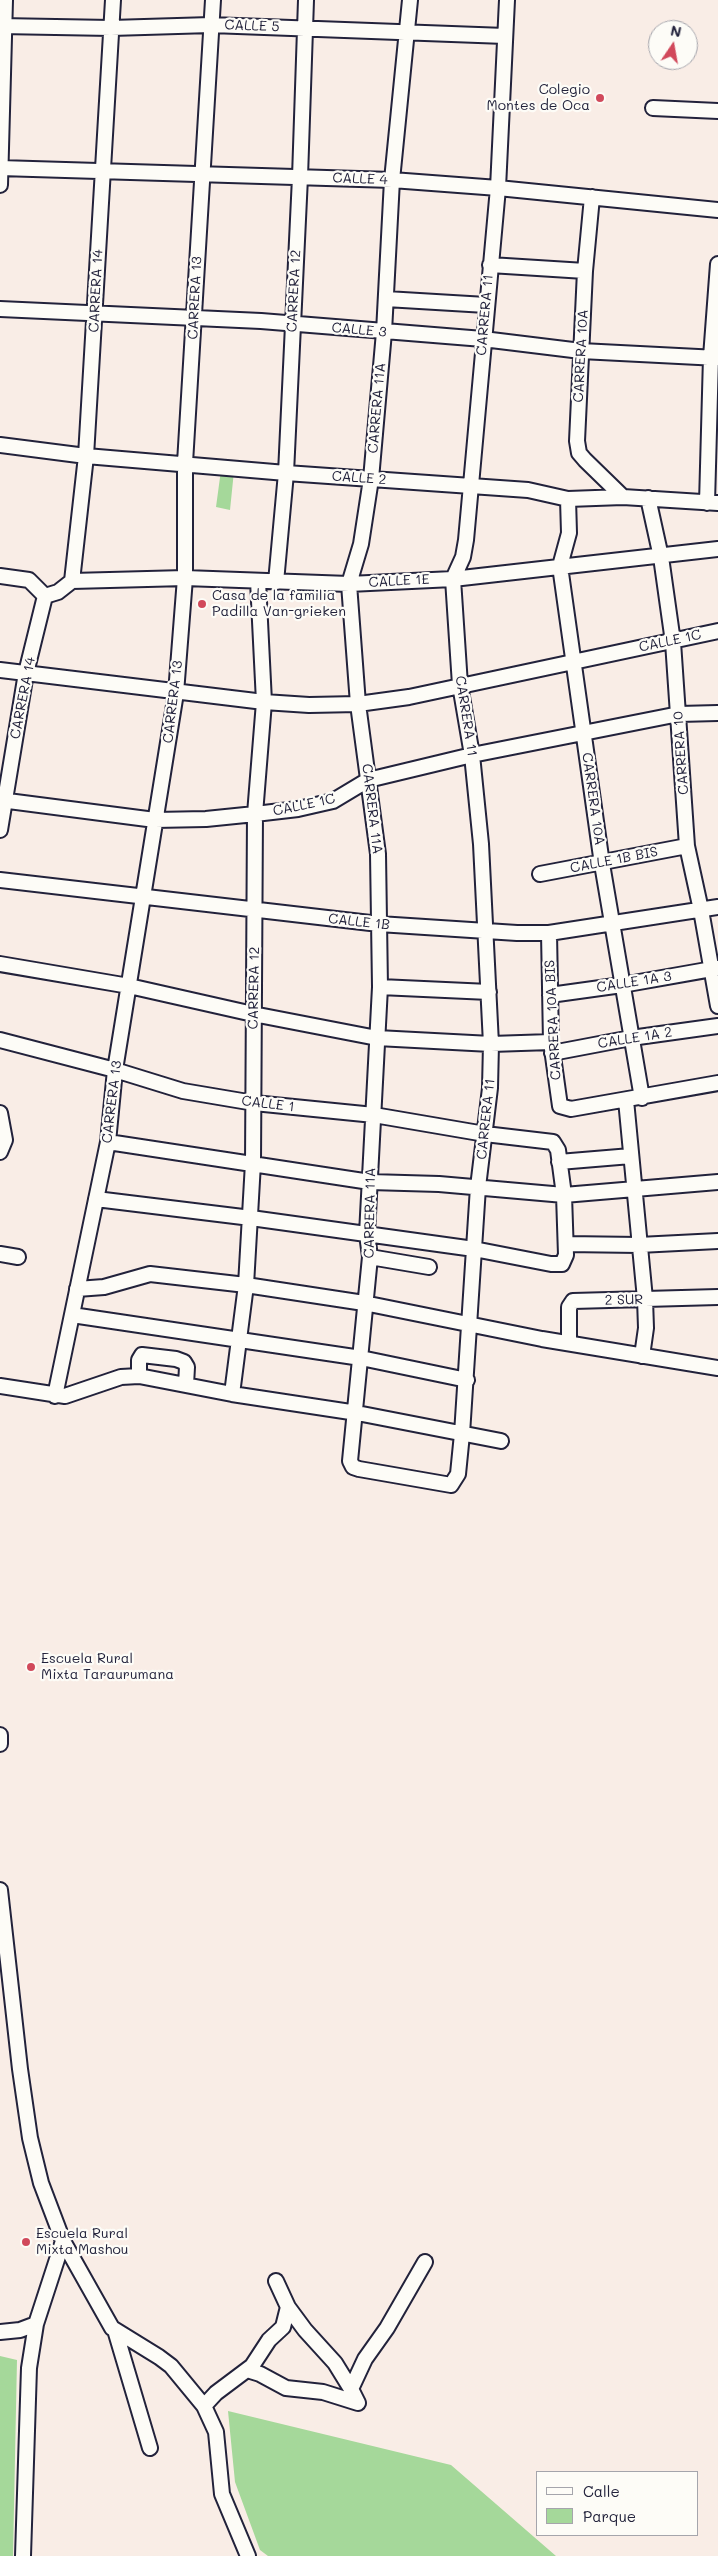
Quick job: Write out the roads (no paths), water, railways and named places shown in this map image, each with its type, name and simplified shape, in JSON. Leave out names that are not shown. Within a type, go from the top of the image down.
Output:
[{"type":"street","points":[[0,185],[1,26],[5,0]]},
{"type":"street","name":"CARRERA 14","points":[[72,581],[86,456],[113,0]]},
{"type":"street","name":"CARRERA 13","points":[[55,1396],[108,1142],[115,1070],[176,693],[185,578],[185,463],[213,0]]},
{"type":"street","name":"CARRERA 12","points":[[276,582],[286,473],[306,0]]},
{"type":"street","name":"CARRERA 11A","points":[[410,0],[392,180],[384,332],[371,479],[361,544],[349,584],[358,704],[378,854],[380,987],[367,1234],[370,1257],[364,1304],[357,1413],[350,1460],[353,1467],[368,1471],[451,1485],[458,1474],[462,1434]]},
{"type":"street","name":"CARRERA 11","points":[[462,1434],[478,1187],[490,1088],[491,1044],[481,844],[472,756],[460,685],[453,579],[461,562],[466,540],[498,188],[507,0]]},
{"type":"street","name":"CALLE 5","points":[[1,26],[111,28],[212,25],[505,36]]},
{"type":"street","points":[[653,108],[718,111]]},
{"type":"street","name":"CALLE 4","points":[[0,168],[392,180],[498,188],[718,210]]},
{"type":"street","name":"CARRERA 10A","points":[[592,197],[585,271],[577,426],[580,452],[597,474],[623,497]]},
{"type":"street","points":[[713,503],[718,264]]},
{"type":"street","points":[[490,265],[585,271]]},
{"type":"street","points":[[386,298],[486,305]]},
{"type":"street","name":"CALLE 3","points":[[0,309],[94,315],[293,323],[483,339],[581,350],[715,358]]},
{"type":"street","name":"CALLE 2","points":[[0,445],[86,456],[286,473],[528,490],[568,499],[623,497],[713,503]]},
{"type":"street","name":"CARRERA 10","points":[[648,498],[661,557],[673,642],[688,846],[715,968],[718,1006]]},
{"type":"street","name":"CARRERA 10A","points":[[568,499],[569,533],[560,566],[602,864],[642,1098]]},
{"type":"street","name":"CALLE 1E","points":[[72,581],[185,578],[349,584],[453,579],[560,566],[661,557],[718,549]]},
{"type":"street","points":[[0,576],[29,580],[45,596],[58,592],[72,581]]},
{"type":"street","name":"CARRERA 12","points":[[232,1394],[246,1285],[253,1163],[255,814],[264,702],[258,581]]},
{"type":"street","name":"CARRERA 14","points":[[0,830],[2,800],[26,673],[45,596]]},
{"type":"street","name":"CALLE 1C","points":[[0,670],[176,693],[264,702],[309,705],[358,704],[409,697],[718,631]]},
{"type":"street","name":"CALLE 1C","points":[[2,800],[155,820],[206,819],[298,809],[333,801],[368,780],[472,756],[678,714],[718,713]]},
{"type":"street","name":"CALLE 1B BIS","points":[[540,874],[602,864],[688,846]]},
{"type":"street","name":"CALLE 1B","points":[[0,880],[255,911],[379,924],[485,932],[549,933],[718,907]]},
{"type":"street","name":"CARRERA 10A BIS","points":[[549,933],[551,1048],[560,1106],[571,1109],[626,1100]]},
{"type":"street","name":"CALLE 1A 2","points":[[0,964],[129,986],[254,1014],[377,1038],[551,1048],[718,1026]]},
{"type":"street","name":"CALLE 1A 3","points":[[550,995],[622,985],[715,968]]},
{"type":"street","points":[[380,987],[489,992]]},
{"type":"street","name":"CALLE 1","points":[[0,1040],[115,1070],[182,1091],[254,1103],[374,1115],[485,1134],[542,1140],[556,1144],[559,1162]]},
{"type":"street","points":[[642,1356],[646,1335],[646,1299],[639,1245],[626,1100],[718,1083]]},
{"type":"street","points":[[0,1113],[4,1140],[0,1152]]},
{"type":"street","points":[[108,1142],[370,1182],[478,1187],[564,1194],[718,1182]]},
{"type":"street","points":[[96,1199],[367,1234],[559,1265],[566,1258],[566,1244],[564,1194],[559,1162],[631,1156]]},
{"type":"street","points":[[566,1244],[639,1245],[718,1241]]},
{"type":"street","points":[[0,1254],[18,1257]]},
{"type":"street","points":[[370,1257],[429,1267]]},
{"type":"street","points":[[77,1289],[104,1287],[150,1274],[246,1285],[364,1304],[569,1343],[718,1368]]},
{"type":"street","name":"2 SUR","points":[[569,1343],[569,1307],[573,1301],[718,1297]]},
{"type":"street","points":[[72,1315],[240,1338],[361,1358],[467,1380]]},
{"type":"street","points":[[139,1376],[139,1360],[142,1355],[176,1359],[184,1362],[187,1367],[186,1385]]},
{"type":"street","points":[[0,1386],[55,1396],[74,1395],[121,1377],[139,1376],[232,1394],[357,1413],[500,1441]]},
{"type":"street","points":[[0,1735],[0,1744]]},
{"type":"street","points":[[0,1890],[30,2138],[38,2174],[63,2241],[101,2311],[115,2330],[150,2448]]},
{"type":"street","points":[[23,2556],[29,2368],[36,2324],[63,2241]]},
{"type":"street","points":[[351,2390],[368,2354],[387,2328],[425,2262]]},
{"type":"street","points":[[247,2370],[260,2374],[286,2388],[323,2392],[358,2403],[335,2363],[305,2330],[288,2307],[276,2282]]},
{"type":"street","points":[[204,2406],[216,2393],[256,2361],[270,2340],[283,2327],[288,2307]]},
{"type":"street","points":[[0,2332],[20,2330],[36,2324]]},
{"type":"street","points":[[115,2330],[165,2362],[190,2387],[204,2406],[216,2432],[222,2494],[248,2556]]},
{"type":"place","name":"Colegio Montes de Oca","points":[[600,98]]},
{"type":"place","name":"Casa de la familia Padilla Van-grieken","points":[[202,604]]},
{"type":"place","name":"Escuela Rural Mixta Taraurumana","points":[[31,1667]]},
{"type":"place","name":"Escuela Rural Mixta Mashou","points":[[26,2242]]}]
